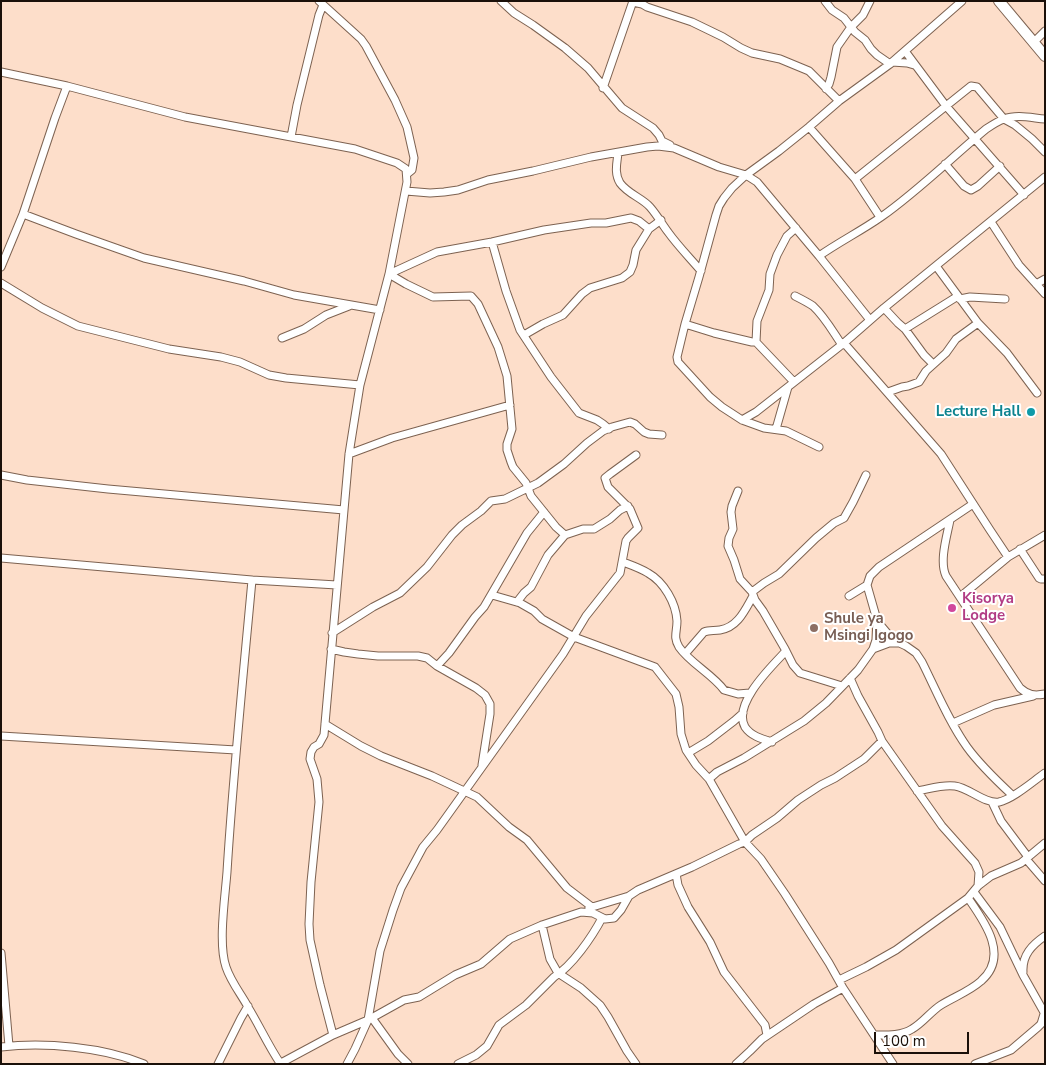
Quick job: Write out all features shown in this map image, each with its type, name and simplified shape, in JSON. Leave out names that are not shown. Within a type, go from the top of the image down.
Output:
[{"type":"main road","points":[[1000,1],[1045,56]]},
{"type":"street","points":[[501,1],[514,13],[565,48],[588,68],[622,108],[653,128],[662,141],[719,167],[746,175],[757,182],[870,320]]},
{"type":"street","points":[[826,1],[832,10],[844,18],[877,55],[891,63],[915,65]]},
{"type":"street","points":[[826,89],[829,84],[837,47],[851,27],[863,15],[870,1]]},
{"type":"street","points":[[819,447],[786,431],[764,428],[742,420],[710,397],[678,362],[677,357],[684,324],[719,206],[732,188],[746,175],[779,151],[839,101],[891,63],[962,1]]},
{"type":"street","points":[[604,88],[633,2],[692,22],[752,53],[780,59],[809,71],[839,101]]},
{"type":"street","points":[[291,138],[321,3]]},
{"type":"street","points":[[321,3],[362,39],[395,100],[407,127],[414,158],[412,170],[407,174]]},
{"type":"street","points":[[1034,42],[1045,31]]},
{"type":"street","points":[[905,51],[946,106],[1024,194]]},
{"type":"street","points":[[1,72],[67,86],[185,117],[355,149],[397,163],[406,169],[406,191],[390,274],[360,385],[344,510],[324,735],[311,752],[310,759],[316,779],[319,802],[311,882],[310,940],[333,1035]]},
{"type":"street","points":[[1,267],[23,214],[54,118],[67,86]]},
{"type":"street","points":[[855,179],[971,86],[977,87],[1004,119],[1015,125],[1045,152]]},
{"type":"street","points":[[819,256],[880,218],[911,194],[986,129],[1011,117],[1045,119]]},
{"type":"street","points":[[810,126],[855,179],[880,218]]},
{"type":"street","points":[[406,191],[444,192],[458,190],[488,180],[591,157],[647,147],[674,148]]},
{"type":"street","points":[[618,153],[616,163],[620,183],[633,196],[644,200],[701,271]]},
{"type":"street","points":[[945,164],[964,186],[971,190],[1000,166]]},
{"type":"street","points":[[742,420],[756,412],[843,344],[884,308],[1044,179]]},
{"type":"street","points":[[23,214],[144,258],[294,295],[380,310]]},
{"type":"street","points":[[390,274],[437,252],[544,230],[606,223],[631,218],[639,221],[649,229]]},
{"type":"street","points":[[524,336],[543,324],[563,315],[590,288],[622,278],[630,272],[636,250],[649,229],[660,220]]},
{"type":"street","points":[[991,222],[1019,265],[1045,294]]},
{"type":"street","points":[[791,385],[756,342],[757,322],[769,290],[770,274],[777,255],[788,236],[796,228]]},
{"type":"street","points":[[492,242],[508,299],[520,330],[556,384],[579,414],[597,420],[609,429]]},
{"type":"street","points":[[936,266],[978,323],[1007,353],[1037,393]]},
{"type":"street","points":[[390,274],[433,297],[471,296],[478,304],[498,347],[507,376],[512,429],[507,450],[513,467],[526,483],[530,496],[565,535]]},
{"type":"street","points":[[1036,284],[1045,279]]},
{"type":"street","points":[[1,283],[42,308],[78,326],[169,349],[221,357],[240,362],[270,375],[360,385]]},
{"type":"street","points":[[795,296],[813,307],[843,344],[942,454],[1008,557]]},
{"type":"street","points":[[905,329],[959,297],[1005,299]]},
{"type":"street","points":[[282,338],[304,329],[326,315],[350,306]]},
{"type":"street","points":[[884,308],[905,329],[933,364]]},
{"type":"street","points":[[888,392],[919,382],[926,371],[946,353],[956,339],[978,323]]},
{"type":"street","points":[[684,324],[756,342]]},
{"type":"street","points":[[776,429],[791,385]]},
{"type":"street","points":[[350,454],[392,438],[510,405]]},
{"type":"street","points":[[332,632],[374,606],[400,593],[427,567],[452,535],[481,511],[491,500],[505,499],[538,483],[609,429],[630,422],[644,432],[662,435]]},
{"type":"street","points":[[347,1064],[370,1019],[380,951],[386,929],[401,888],[423,847],[563,654],[586,616],[620,573],[626,541],[638,528],[628,506],[608,487],[606,478],[636,455]]},
{"type":"street","points":[[1,475],[26,480],[108,489],[344,510]]},
{"type":"street","points":[[685,654],[704,632],[720,630],[735,623],[740,618],[753,594],[764,583],[779,574],[816,538],[844,518],[866,475]]},
{"type":"street","points":[[738,491],[732,506],[733,529],[728,538],[728,546],[740,579],[753,594],[793,666],[800,673],[842,686]]},
{"type":"street","points":[[849,596],[867,584],[870,576],[879,567],[973,504]]},
{"type":"street","points":[[517,602],[531,587],[548,555],[565,535],[583,529],[594,529],[628,506]]},
{"type":"street","points":[[437,666],[484,607],[527,533],[544,512]]},
{"type":"street","points":[[950,520],[943,566],[946,576],[1020,688],[1028,694],[1042,695]]},
{"type":"street","points":[[960,597],[1008,557],[1045,535]]},
{"type":"street","points":[[1020,549],[1039,578],[1045,579]]},
{"type":"street","points":[[1,558],[252,580],[337,584]]},
{"type":"street","points":[[623,562],[655,577],[664,588],[672,600],[676,614],[675,638],[685,654],[724,690],[738,694],[750,693]]},
{"type":"street","points":[[252,580],[236,750],[222,951],[226,967],[235,987],[248,1006],[279,1064],[404,1000],[418,997],[454,975],[481,964],[510,939],[542,925],[629,896],[638,890],[745,842],[752,834],[777,818],[798,800],[864,759],[882,741]]},
{"type":"street","points":[[709,780],[717,772],[772,742],[804,721],[826,703],[858,670],[873,649],[876,640],[877,620],[867,584]]},
{"type":"street","points":[[492,595],[520,603],[534,611],[542,619],[574,637],[654,667],[676,694],[681,734],[686,750],[709,780],[745,842],[761,860],[785,894],[893,1064]]},
{"type":"street","points":[[877,620],[893,640],[916,653],[953,723],[974,756],[1012,796]]},
{"type":"street","points":[[873,649],[889,642],[899,643]]},
{"type":"street","points":[[331,649],[378,656],[418,656],[427,658],[485,695],[490,704],[490,714],[482,767]]},
{"type":"street","points":[[772,742],[756,737],[751,733],[745,726],[743,713],[750,693],[760,678],[786,652]]},
{"type":"street","points":[[850,678],[882,741],[942,826],[975,863],[979,872],[978,886]]},
{"type":"street","points":[[738,694],[746,704]]},
{"type":"street","points":[[953,723],[994,705],[1042,695]]},
{"type":"street","points":[[688,753],[708,741],[743,713]]},
{"type":"street","points":[[325,724],[381,756],[432,776],[477,797],[508,827],[526,840],[567,888],[592,907]]},
{"type":"street","points":[[1,736],[236,750]]},
{"type":"street","points":[[917,791],[956,786],[992,802],[1000,801],[1012,796],[1045,773]]},
{"type":"street","points":[[992,802],[1001,821],[1045,881]]},
{"type":"street","points":[[839,980],[896,950],[971,895],[990,876],[1028,858],[1045,843]]},
{"type":"street","points":[[676,874],[678,885],[688,907],[710,942],[724,972],[765,1025],[767,1035]]},
{"type":"street","points":[[971,895],[1000,927],[1044,1014],[1041,1024],[1016,1046],[980,1063]]},
{"type":"street","points":[[874,1035],[910,1031],[930,1012],[981,981],[990,970],[994,952],[992,937],[971,895]]},
{"type":"street","points":[[581,912],[593,913],[602,918],[614,918],[629,896]]},
{"type":"street","points":[[458,1064],[476,1055],[487,1046],[499,1025],[526,1005],[578,955],[602,918]]},
{"type":"street","points":[[542,925],[550,959],[559,974],[581,988],[600,1005],[636,1064]]},
{"type":"street","points":[[1023,975],[1022,966],[1028,950],[1045,936]]},
{"type":"street","points":[[1,953],[5,1047],[49,1046],[86,1049],[135,1060],[144,1064]]},
{"type":"street","points":[[736,1064],[767,1035],[814,1004],[843,988]]},
{"type":"street","points":[[218,1064],[248,1006]]},
{"type":"street","points":[[370,1019],[408,1064]]},
{"type":"place","name":"Lecture Hall","points":[[1031,412]]},
{"type":"place","name":"Kisorya Lodge","points":[[952,608]]},
{"type":"place","name":"Shule ya Msingi Igogo","points":[[814,628]]}]
